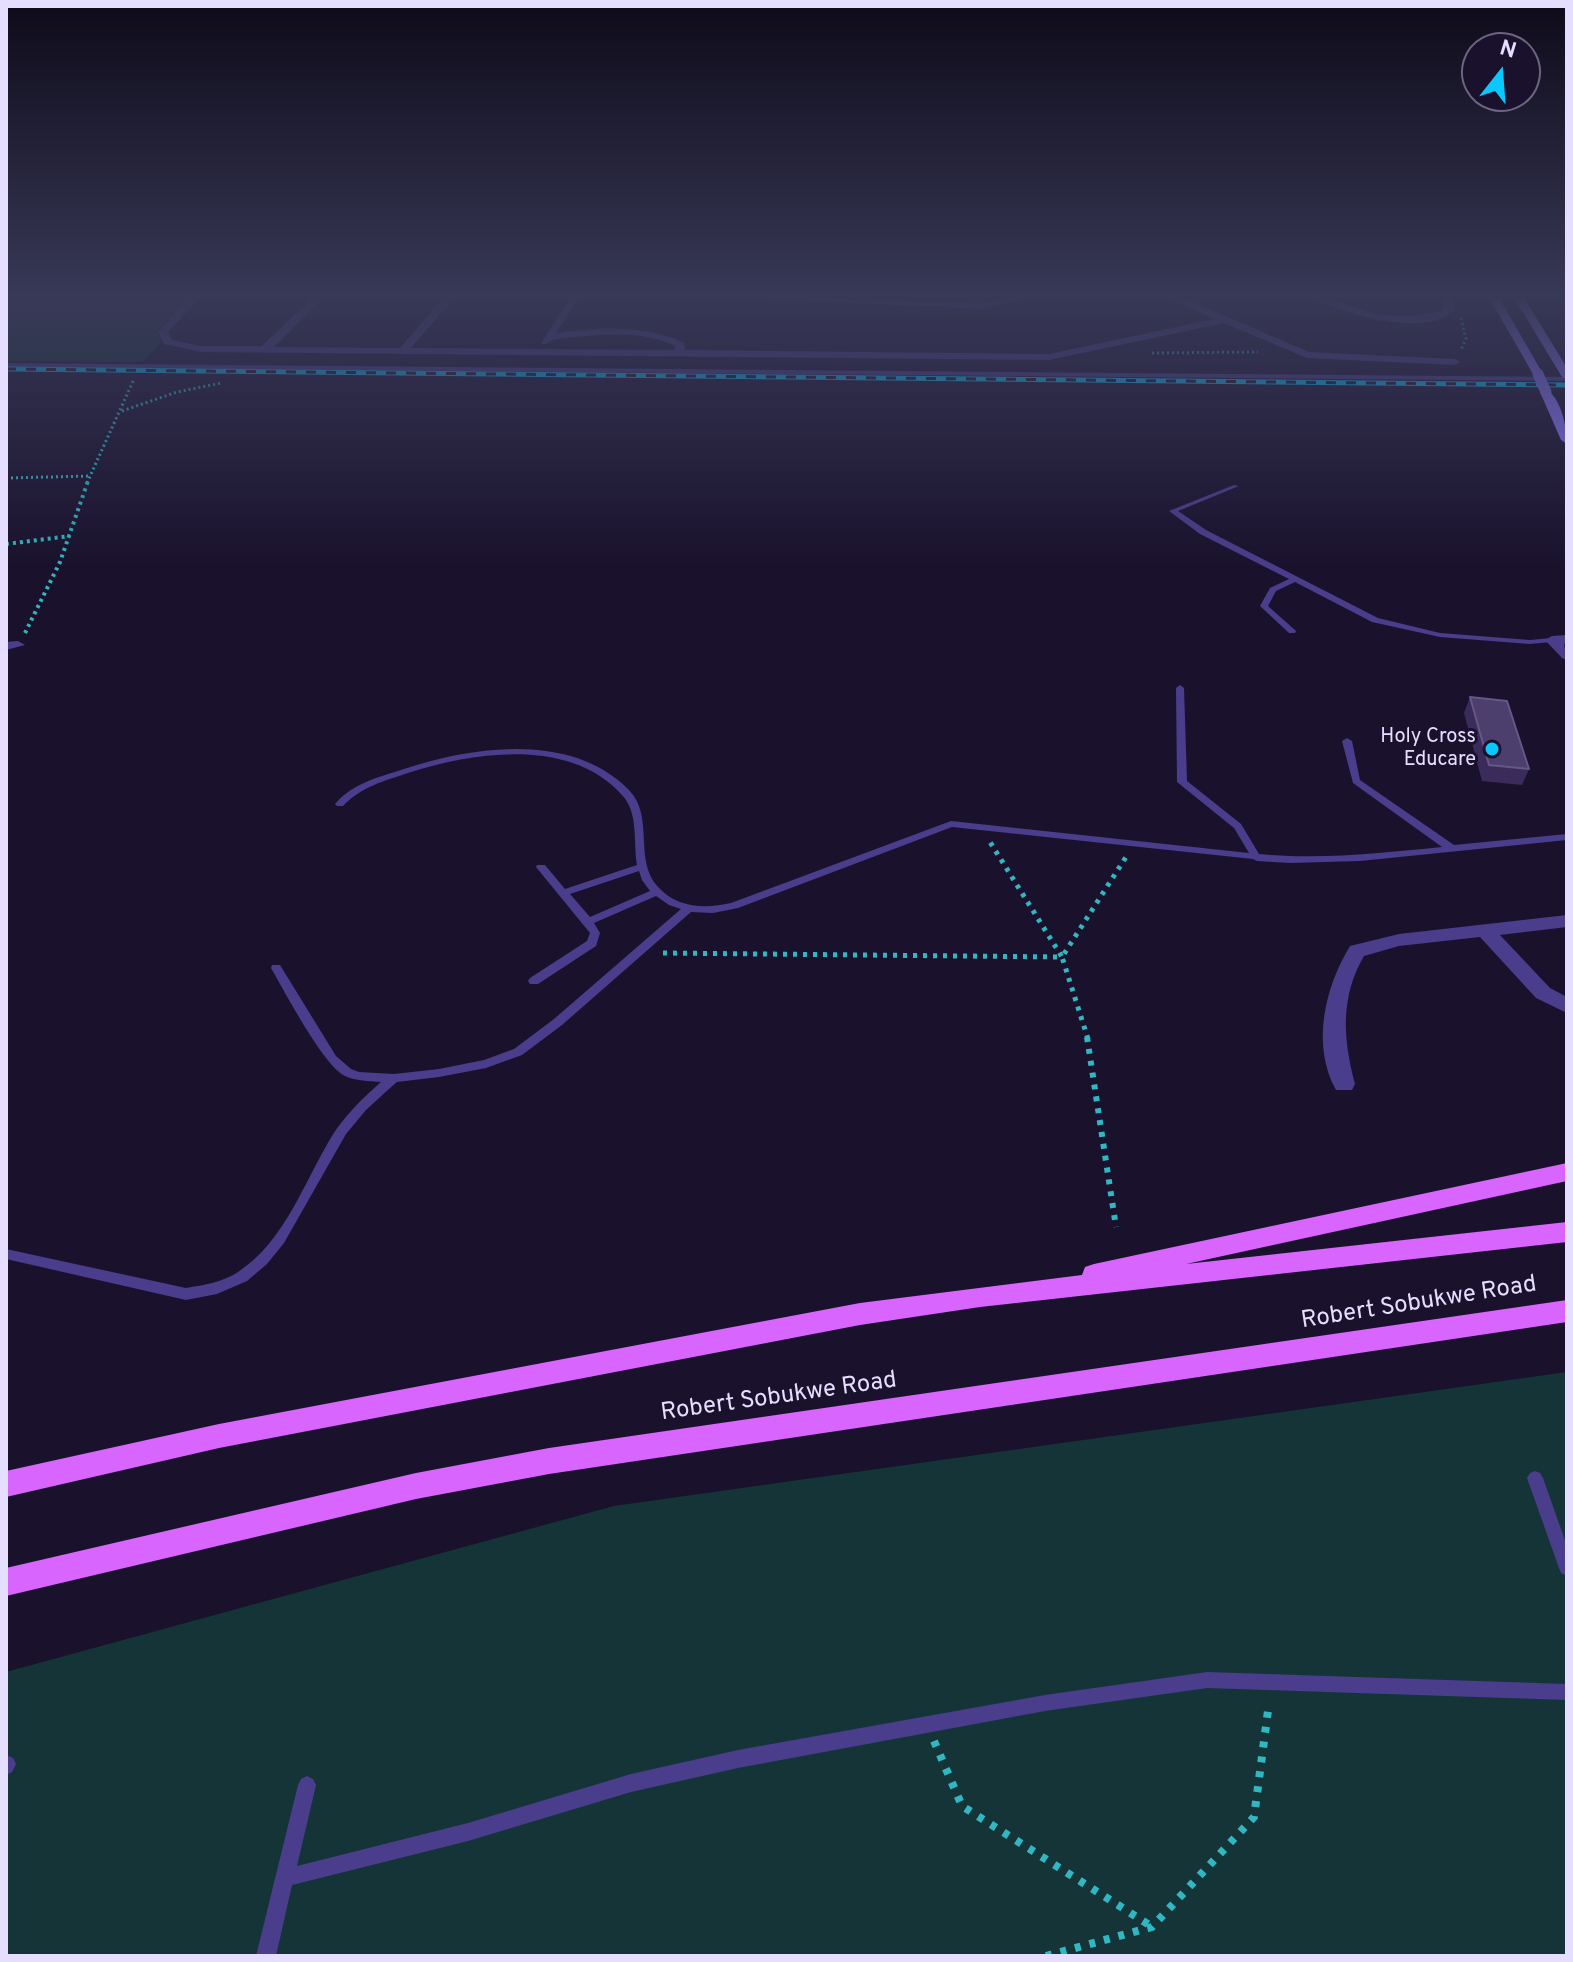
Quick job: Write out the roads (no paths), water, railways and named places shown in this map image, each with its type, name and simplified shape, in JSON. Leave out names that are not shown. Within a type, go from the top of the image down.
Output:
[{"type":"main road","points":[[1543,386],[1567,440]]},
{"type":"main road","points":[[980,1297],[1567,1172]]},
{"type":"main road","points":[[6,1484],[219,1436],[748,1333],[980,1297],[1567,1232]]},
{"type":"main road","name":"Robert Sobukwe Road","points":[[6,1582],[416,1486],[549,1461],[1567,1311]]},
{"type":"street","points":[[1559,639],[1567,655]]},
{"type":"street","points":[[1344,1084],[1335,1052],[1333,1006],[1348,964],[1357,951],[1399,940],[1567,921]]},
{"type":"street","points":[[1485,931],[1543,993],[1567,1006]]},
{"type":"lane","points":[[1236,486],[1173,511],[1203,532],[1375,620],[1408,629],[1478,639],[1559,639]]},
{"type":"lane","points":[[1292,631],[1264,606],[1273,590],[1293,580]]},
{"type":"lane","points":[[1180,688],[1182,782],[1238,826],[1257,858]]},
{"type":"lane","points":[[1347,741],[1356,781],[1451,848]]},
{"type":"lane","points":[[340,804],[354,790],[453,757],[505,752],[552,756],[601,774],[629,796],[642,825],[642,867],[646,881],[657,892],[688,909],[711,911],[734,906],[940,825],[978,824],[1257,858],[1360,858],[1567,837]]},
{"type":"lane","points":[[534,981],[592,943],[595,933],[541,867]]},
{"type":"lane","points":[[564,893],[642,867]]},
{"type":"lane","points":[[588,922],[657,892]]},
{"type":"lane","points":[[276,968],[339,1066],[359,1076],[394,1078],[486,1064],[518,1052],[558,1022],[688,909]]},
{"type":"lane","points":[[6,1254],[186,1294],[211,1292],[228,1285],[250,1272],[280,1239],[353,1115],[394,1078]]},
{"type":"lane","points":[[1535,1478],[1567,1568]]},
{"type":"lane","points":[[285,1878],[468,1832],[631,1783],[926,1724],[1207,1680],[1312,1686],[1567,1692]]},
{"type":"lane","points":[[266,1956],[307,1785]]},
{"type":"place","name":"Holy Cross Educare","points":[[1492,749]]}]
